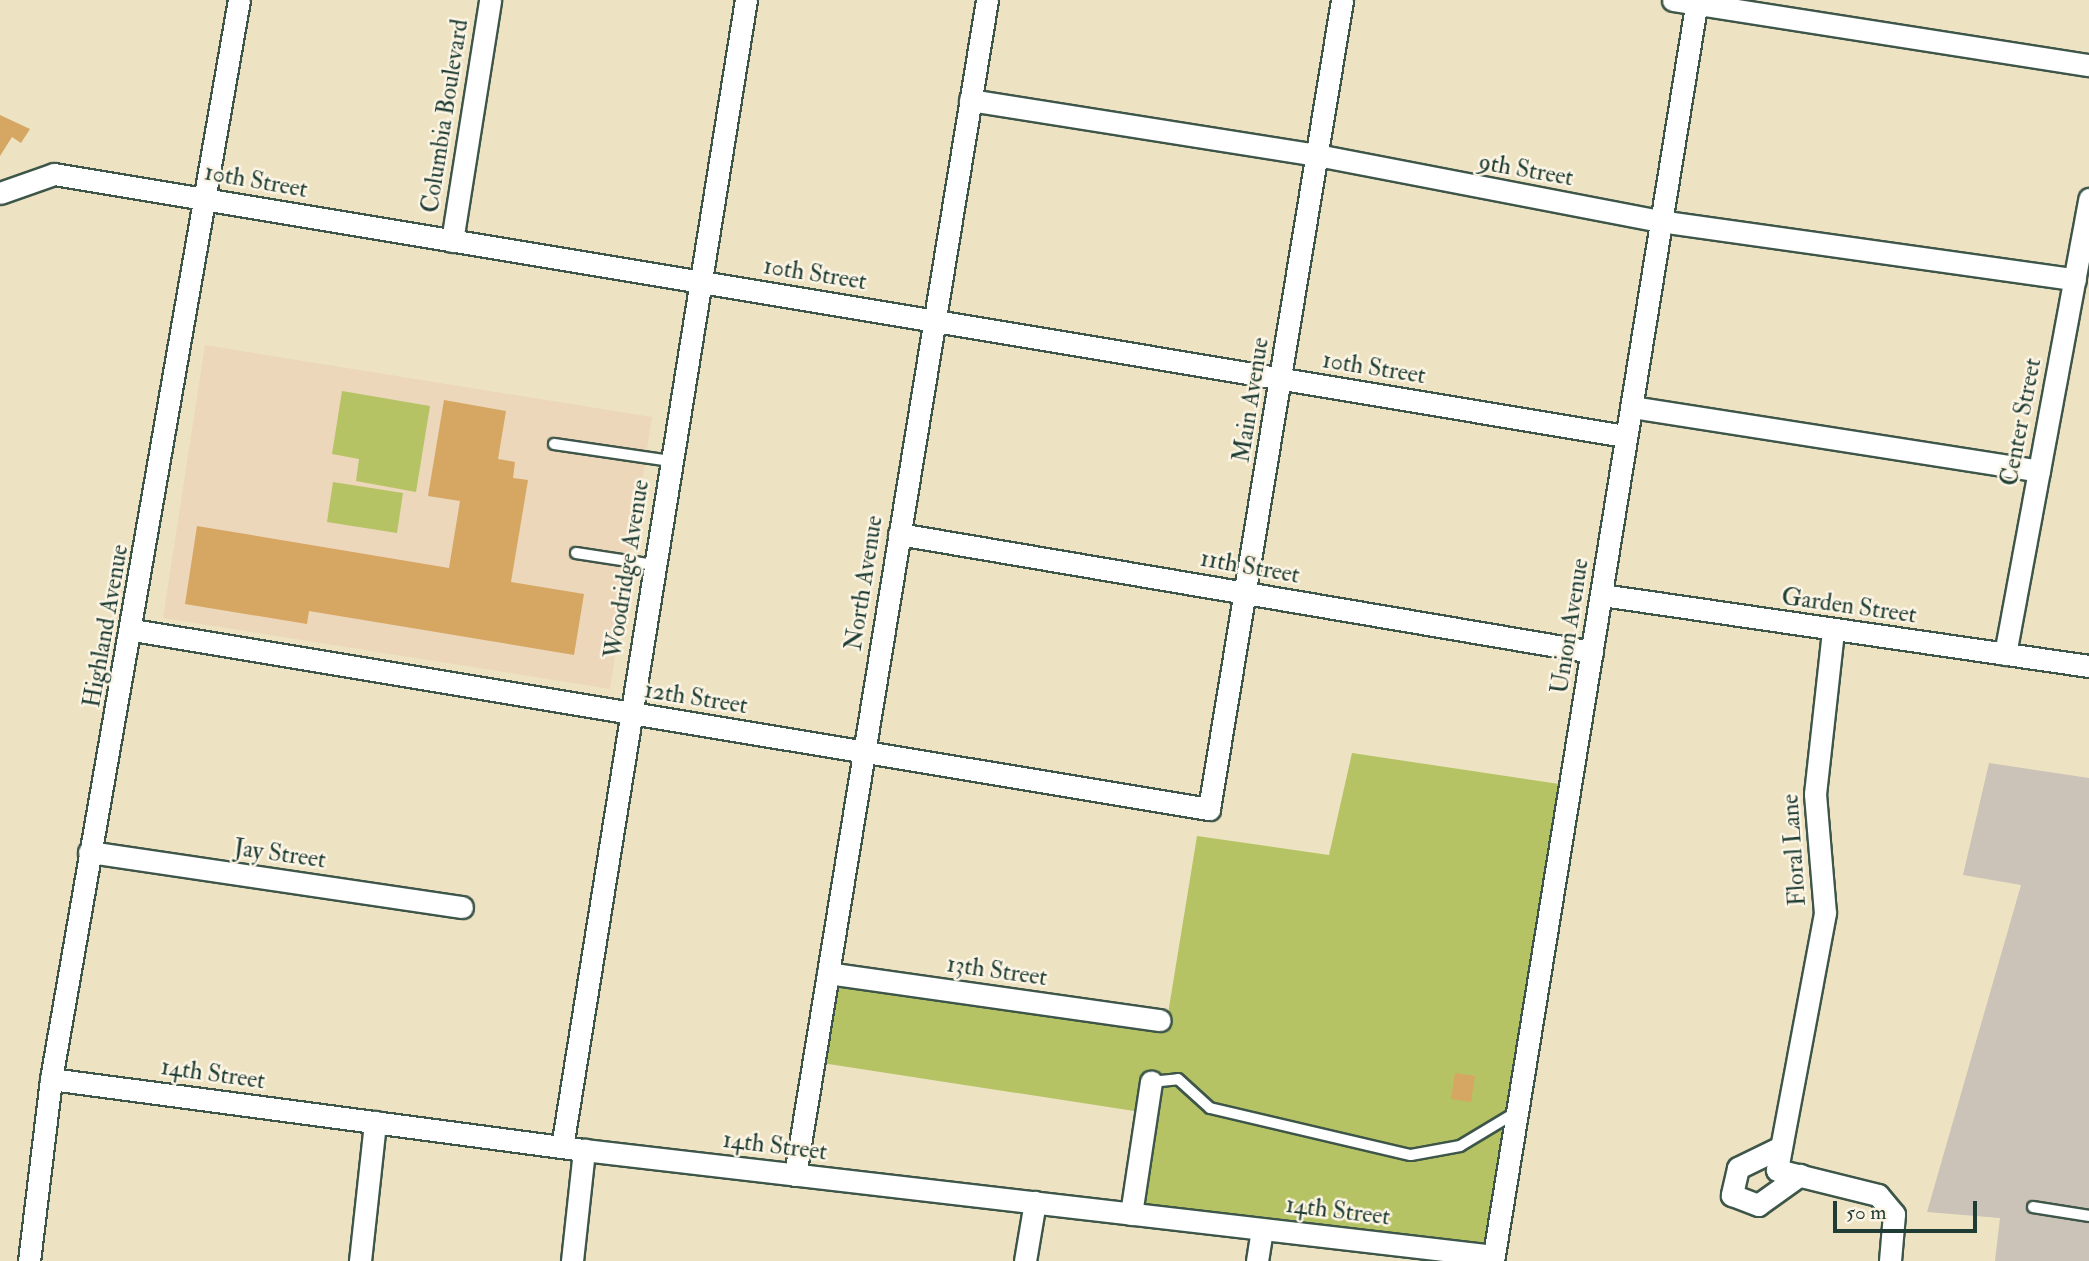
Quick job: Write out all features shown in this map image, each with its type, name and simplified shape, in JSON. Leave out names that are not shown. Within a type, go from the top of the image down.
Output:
[{"type":"street","name":"Highland Avenue","points":[[29,1261],[51,1079],[89,852],[133,630],[239,0]]},
{"type":"street","name":"Columbia Boulevard","points":[[452,241],[490,0]]},
{"type":"street","name":"Woodridge Avenue","points":[[562,1147],[746,0]]},
{"type":"street","name":"North Avenue","points":[[795,1174],[987,0]]},
{"type":"street","name":"Main Avenue","points":[[1209,809],[1342,0]]},
{"type":"street","points":[[1673,0],[2089,65]]},
{"type":"street","name":"Union Avenue","points":[[1494,1258],[1602,595],[1624,436],[1632,407],[1697,2]]},
{"type":"street","name":"9th Street","points":[[970,100],[1317,155],[1660,221],[2074,279]]},
{"type":"street","name":"10th Street","points":[[0,193],[54,174],[1624,436]]},
{"type":"street","name":"Center Street","points":[[2005,654],[2089,199]]},
{"type":"street","points":[[1632,407],[2039,471]]},
{"type":"street","name":"11th Street","points":[[899,534],[1592,652]]},
{"type":"street","name":"Garden Street","points":[[1602,595],[1833,631],[2089,666]]},
{"type":"street","name":"12th Street","points":[[133,630],[1209,809]]},
{"type":"street","name":"Floral Lane","points":[[1833,631],[1815,794],[1825,914],[1777,1170],[1869,1191],[1888,1203],[1897,1227],[1890,1261]]},
{"type":"street","name":"Jay Street","points":[[89,852],[463,907]]},
{"type":"street","name":"13th Street","points":[[828,973],[1160,1020]]},
{"type":"street","name":"14th Street","points":[[51,1079],[584,1150],[1494,1258]]},
{"type":"street","points":[[1131,1214],[1151,1082]]},
{"type":"street","points":[[360,1261],[375,1122]]},
{"type":"street","points":[[1781,1147],[1738,1168],[1732,1195],[1758,1205],[1800,1175]]},
{"type":"street","points":[[572,1261],[584,1150]]},
{"type":"street","points":[[1026,1261],[1035,1202]]},
{"type":"street","points":[[1257,1261],[1262,1229]]},
{"type":"lane","points":[[554,444],[671,461]]},
{"type":"lane","points":[[576,553],[654,565]]},
{"type":"lane","points":[[1151,1082],[1178,1079],[1210,1108],[1411,1154],[1460,1146],[1518,1111]]},
{"type":"lane","points":[[2033,1207],[2089,1216]]},
{"type":"shaded area","points":[[205,345],[652,417],[610,689],[163,618]]},
{"type":"shaded area","points":[[1989,763],[2089,778],[2089,1261],[1995,1261],[2000,1218],[1927,1212],[2021,885],[1963,875]]},
{"type":"green space","points":[[342,391],[430,406],[416,492],[356,481],[359,459],[332,454]]},
{"type":"green space","points":[[333,482],[403,493],[397,533],[327,522]]},
{"type":"green space","points":[[1352,753],[1566,785],[1486,1261],[1125,1211],[1147,1113],[809,1061],[824,967],[1166,1026],[1197,836],[1329,855]]},
{"type":"building","points":[[0,115],[30,129],[21,143],[12,137],[0,156]]},
{"type":"building","points":[[444,400],[506,411],[498,459],[515,462],[513,478],[528,480],[511,582],[584,594],[574,655],[309,611],[307,624],[185,604],[197,526],[449,568],[460,501],[428,496]]},
{"type":"building","points":[[1455,1073],[1475,1076],[1471,1102],[1451,1099]]}]
